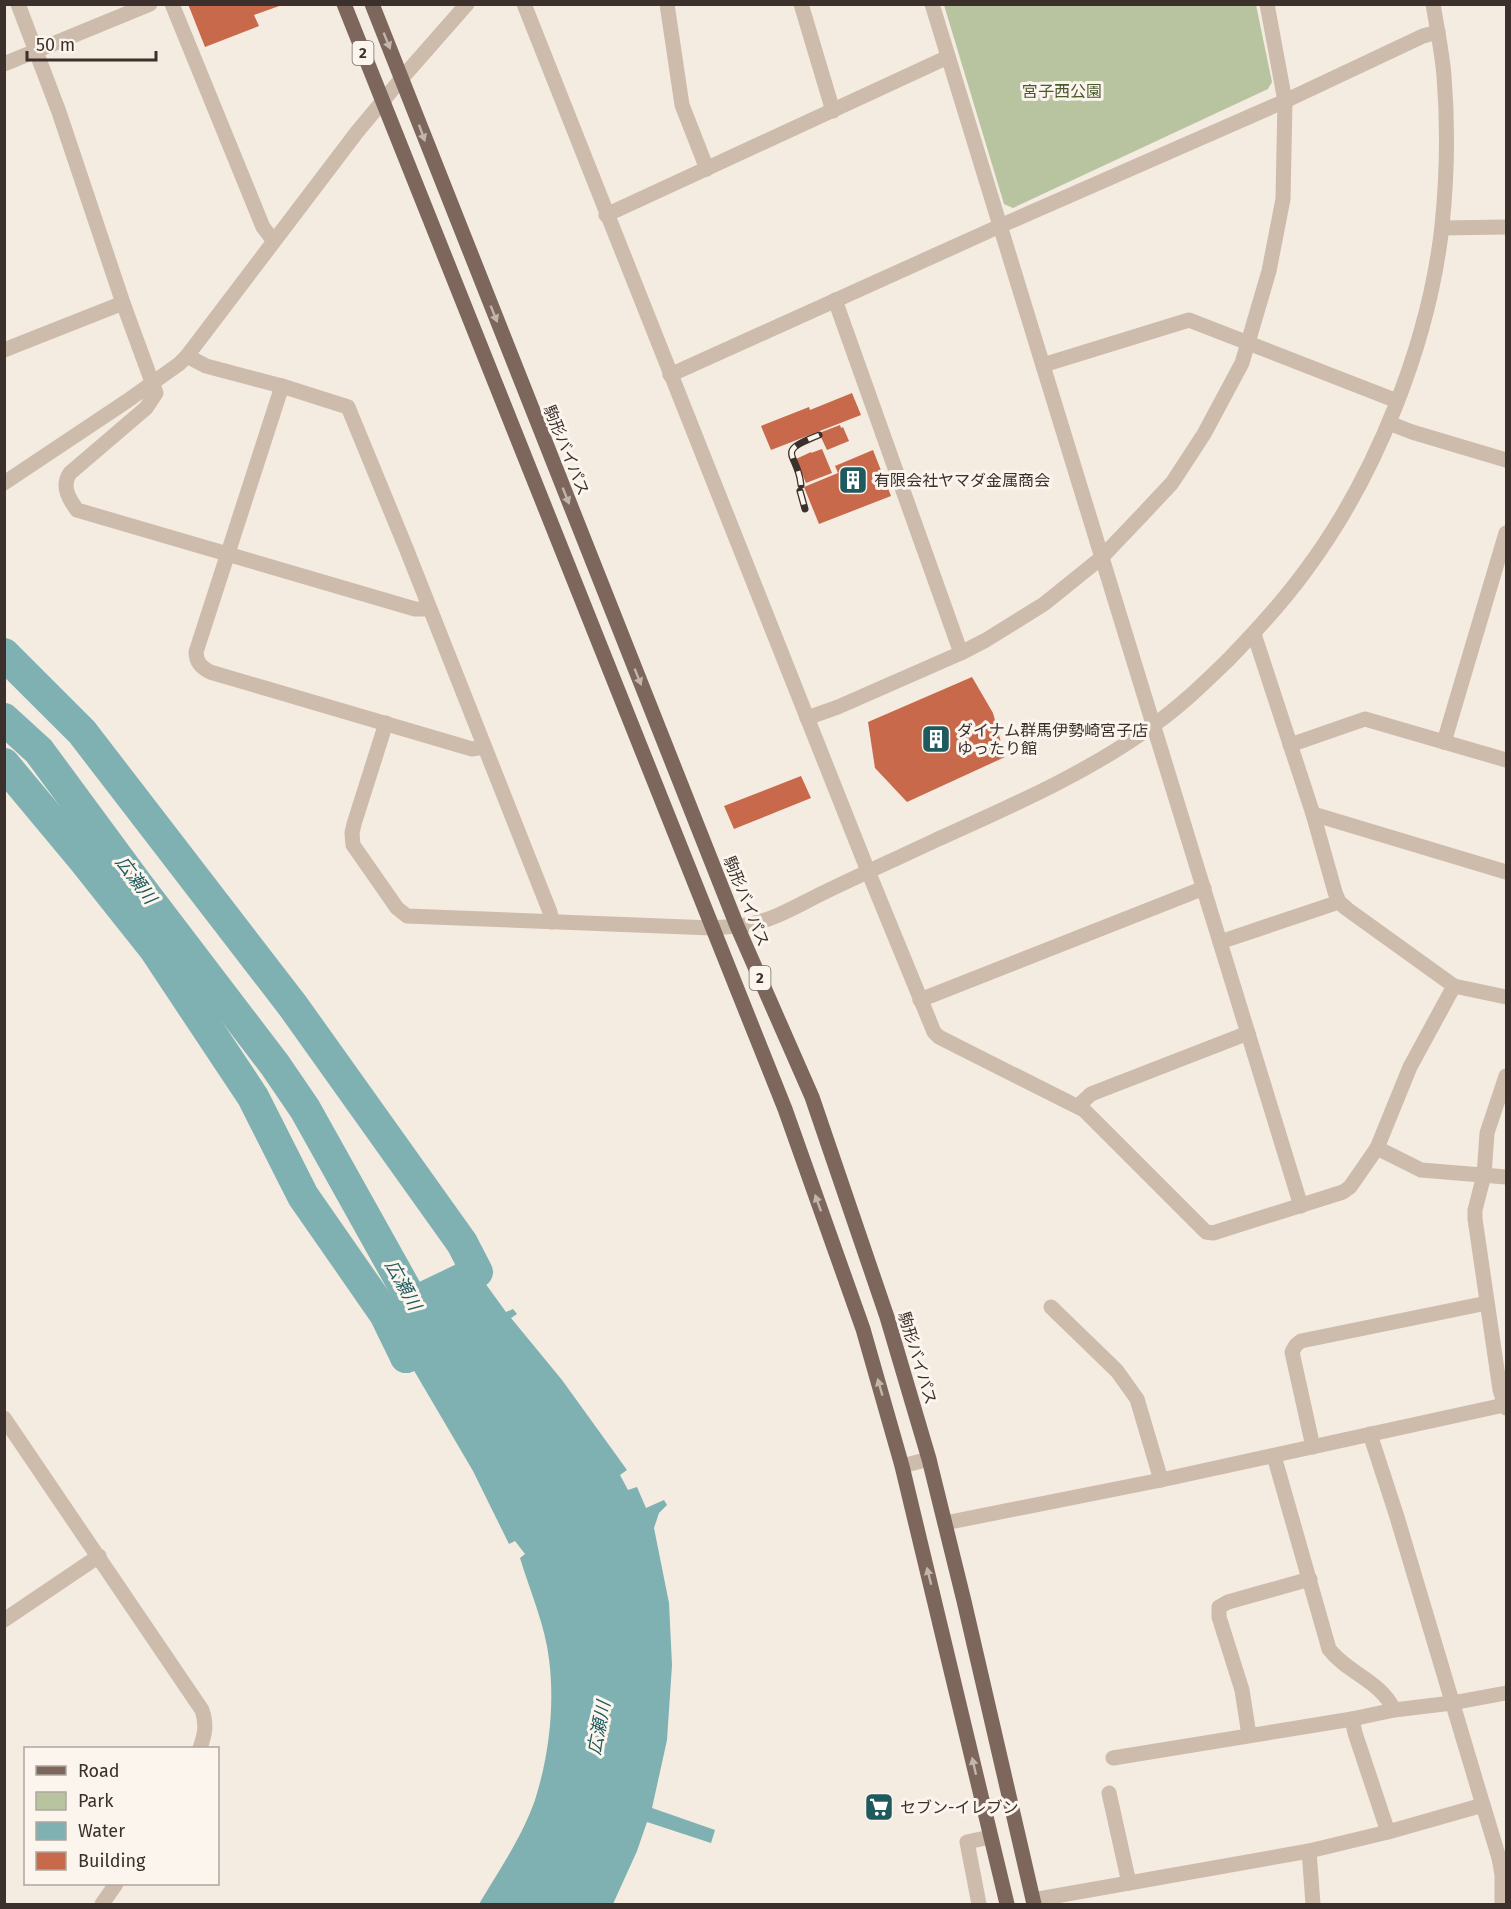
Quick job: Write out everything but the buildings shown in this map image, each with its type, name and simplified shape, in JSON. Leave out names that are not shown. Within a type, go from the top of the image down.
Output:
[{"type":"main road","name":"2","points":[[344,4],[785,1108],[863,1329],[902,1466],[1007,1905]]},
{"type":"main road","name":"駒形バイパス","points":[[372,4],[737,926],[812,1097],[887,1317],[929,1459],[1034,1903]]},
{"type":"street","points":[[18,4],[37,50],[156,393],[146,408],[66,478],[68,495],[77,510],[415,609],[430,609]]},
{"type":"street","points":[[4,64],[150,4]]},
{"type":"street","points":[[172,4],[263,227],[273,240]]},
{"type":"street","points":[[4,483],[188,356],[273,240],[383,101],[467,4]]},
{"type":"street","points":[[524,4],[930,1026],[939,1037],[1089,1113],[1206,1232],[1213,1233],[1343,1192],[1350,1187],[1377,1148],[1410,1067],[1454,986]]},
{"type":"street","points":[[667,4],[682,105],[706,169]]},
{"type":"street","points":[[801,4],[833,111]]},
{"type":"street","points":[[932,4],[1301,1206]]},
{"type":"street","points":[[807,718],[961,653],[1044,604],[1101,558],[1172,483],[1204,434],[1242,363],[1269,271],[1283,199],[1285,101],[1267,4]]},
{"type":"street","points":[[386,723],[354,824],[352,845],[397,908],[407,916],[712,928],[748,925],[773,917],[1038,794],[1101,759],[1154,725],[1188,698],[1254,634],[1306,571],[1354,495],[1389,423],[1423,322],[1442,228],[1446,118],[1444,74],[1433,4]]},
{"type":"street","points":[[670,375],[1000,226],[1285,101],[1423,36],[1438,32]]},
{"type":"street","points":[[606,214],[948,57]]},
{"type":"street","points":[[1442,228],[1506,227]]},
{"type":"street","points":[[835,300],[961,653]]},
{"type":"street","points":[[4,350],[123,303]]},
{"type":"street","points":[[1043,365],[1189,320],[1397,401]]},
{"type":"street","points":[[188,356],[206,366],[282,386],[348,407],[430,609],[552,922]]},
{"type":"street","points":[[282,386],[196,652],[196,659],[202,668],[210,672],[472,749],[484,747]]},
{"type":"street","points":[[1389,423],[1412,432],[1506,459]]},
{"type":"street","points":[[1444,742],[1506,533]]},
{"type":"street","points":[[1254,634],[1313,814],[1339,902],[1454,986],[1506,997]]},
{"type":"street","points":[[1290,745],[1365,719],[1506,760]]},
{"type":"street","points":[[1313,814],[1506,872]]},
{"type":"street","points":[[920,1000],[1204,888]]},
{"type":"street","points":[[1220,942],[1339,902]]},
{"type":"street","points":[[1078,1106],[1091,1094],[1248,1033]]},
{"type":"street","points":[[945,1523],[1505,1407],[1500,1390],[1474,1219],[1484,1175],[1487,1133],[1506,1076]]},
{"type":"street","points":[[1377,1148],[1421,1170],[1506,1177]]},
{"type":"street","points":[[1312,1447],[1292,1352],[1296,1345],[1301,1341],[1487,1303]]},
{"type":"street","points":[[1051,1307],[1116,1371],[1137,1399],[1161,1480]]},
{"type":"street","points":[[4,1418],[202,1710],[206,1723],[201,1747]]},
{"type":"street","points":[[1370,1434],[1499,1858],[1502,1875],[1502,1905]]},
{"type":"street","points":[[1274,1456],[1329,1649],[1381,1691],[1389,1699],[1394,1710]]},
{"type":"street","points":[[902,1466],[929,1459]]},
{"type":"street","points":[[4,1620],[99,1556]]},
{"type":"street","points":[[1249,1735],[1242,1690],[1219,1617],[1219,1607],[1228,1602],[1310,1579]]},
{"type":"street","points":[[1113,1758],[1506,1693]]},
{"type":"street","points":[[1353,1719],[1355,1733],[1388,1833]]},
{"type":"street","points":[[1109,1793],[1129,1883]]},
{"type":"street","points":[[1034,1903],[1129,1883],[1310,1851],[1388,1833],[1484,1805]]},
{"type":"street","points":[[979,1905],[967,1842],[990,1837]]},
{"type":"street","points":[[1310,1851],[1313,1905]]},
{"type":"street","points":[[102,1905],[116,1885]]},
{"type":"green space","name":"宮子西公園","points":[[944,5],[1256,5],[1272,82],[1268,89],[1013,208],[1004,204]]},
{"type":"water","points":[[477,1272],[506,1312],[513,1309],[517,1314],[511,1318],[562,1380],[627,1470],[620,1475],[628,1490],[637,1487],[646,1508],[664,1500],[667,1505],[659,1513],[654,1528],[669,1603],[672,1665],[667,1740],[652,1808],[715,1830],[711,1843],[647,1822],[637,1851],[613,1904],[479,1904],[517,1840],[535,1800],[550,1730],[551,1676],[544,1634],[520,1558],[525,1554],[515,1541],[509,1544],[473,1471],[406,1357],[423,1298]]},
{"type":"waterway","points":[[4,654],[82,732],[293,1006],[462,1243],[477,1272],[423,1298],[406,1357]]},
{"type":"waterway","name":"広瀬川","points":[[4,719],[39,751],[275,1065],[305,1109],[425,1324],[444,1348]]},
{"type":"waterway","points":[[4,764],[154,948],[253,1097],[303,1196],[385,1314],[406,1357]]},
{"type":"railway","points":[[801,485],[792,450],[819,435]]},
{"type":"railway","points":[[800,491],[805,509]]},
{"type":"place","name":"有限会社ヤマダ金属商会","points":[[853,480]]},
{"type":"place","name":"ダイナム群馬伊勢崎宮子店 ゆったり館","points":[[936,739]]},
{"type":"place","name":"セブン-イレブン","points":[[879,1807]]}]
